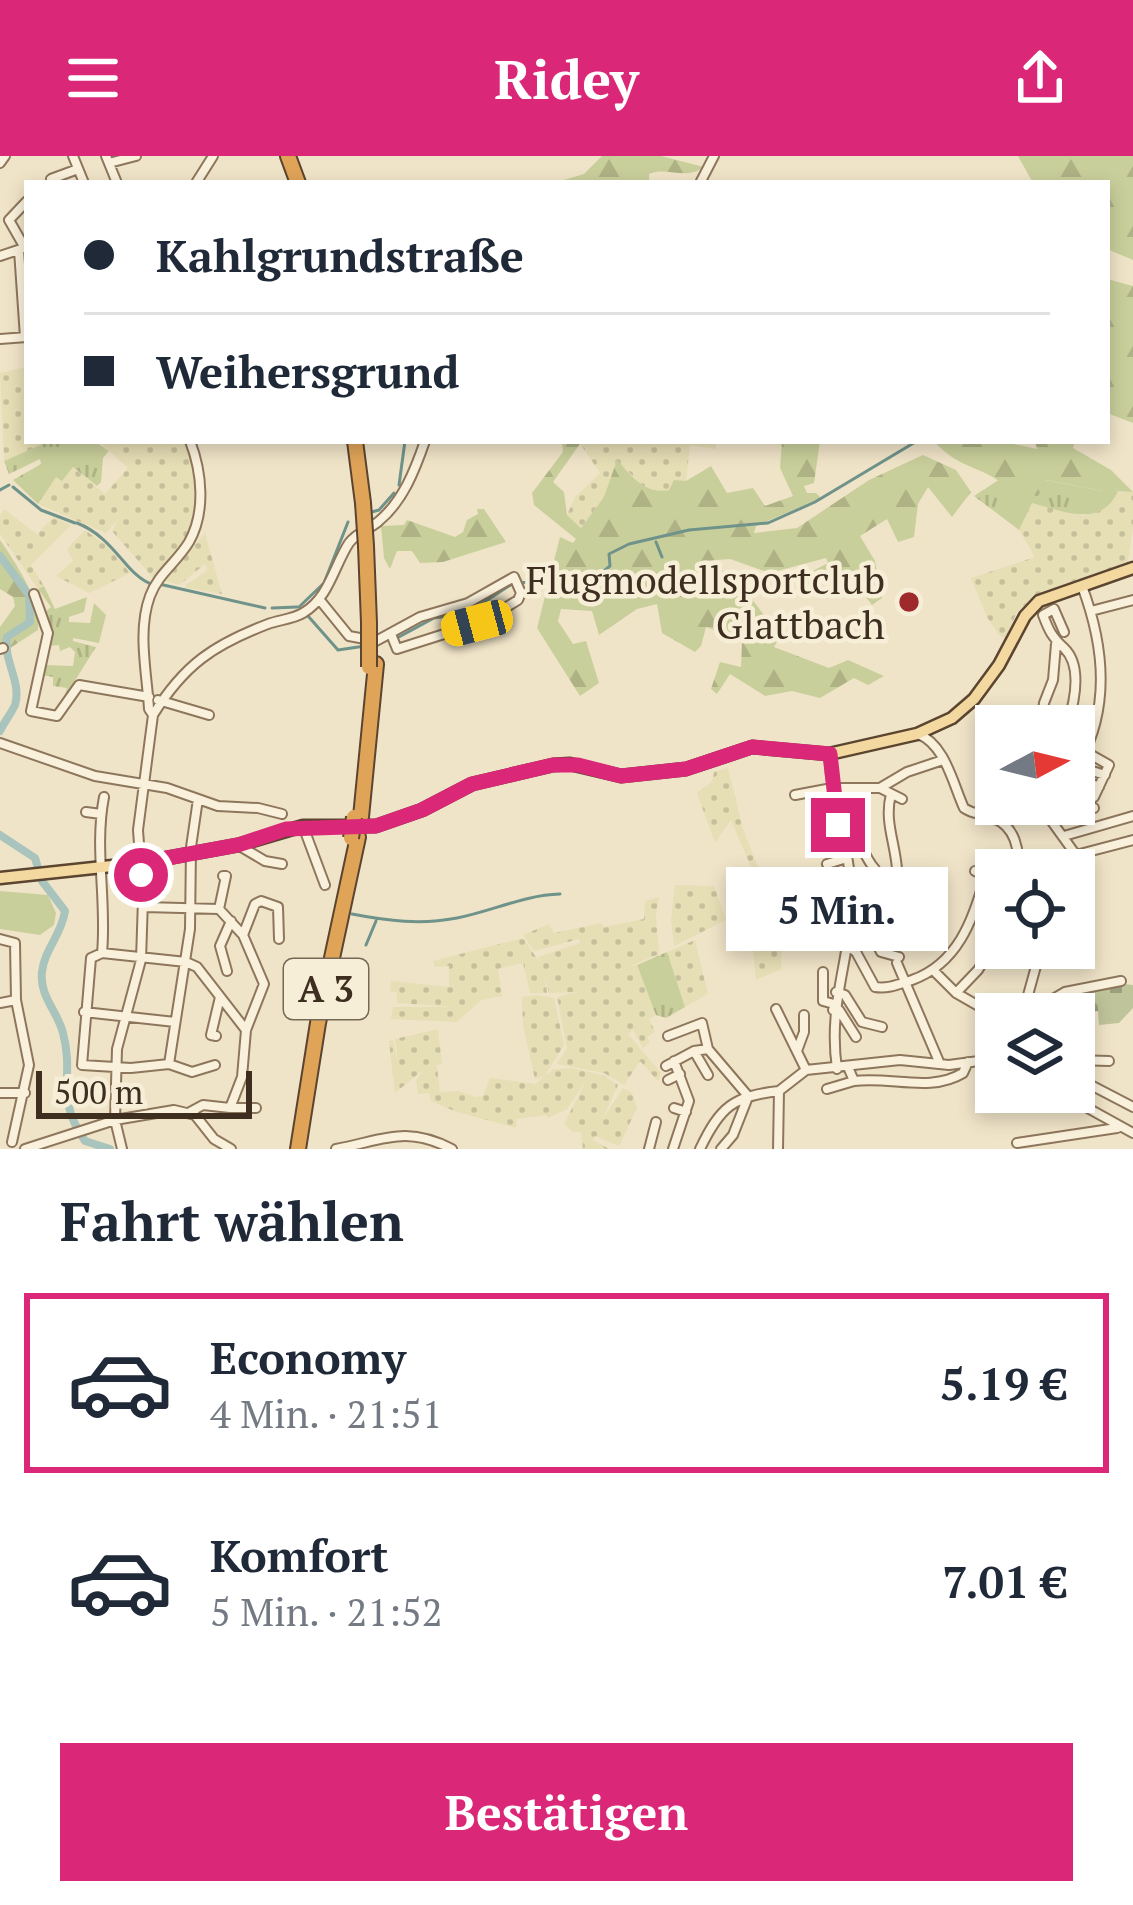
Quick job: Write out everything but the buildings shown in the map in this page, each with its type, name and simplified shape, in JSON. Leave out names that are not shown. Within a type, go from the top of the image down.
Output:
[{"type":"highway","name":"A 3","points":[[295,1145],[358,817],[372,666],[367,503],[359,444]]},
{"type":"main road","points":[[0,878],[140,863],[238,845],[303,826],[366,828],[390,823],[472,784],[553,765],[578,765],[621,776],[686,769],[752,747],[830,754],[917,734],[952,718],[974,699],[1039,601],[1133,568]]},
{"type":"street","points":[[73,156],[83,180]]},
{"type":"street","points":[[108,160],[136,156]]},
{"type":"street","points":[[52,180],[78,169]]},
{"type":"street","points":[[0,256],[23,248],[9,220],[24,204]]},
{"type":"street","points":[[122,1149],[115,1120],[116,1068],[141,960],[143,907],[137,843],[153,715],[144,627],[148,603],[162,574],[189,542],[199,505],[200,472],[191,444]]},
{"type":"street","points":[[153,715],[184,671],[210,651],[272,622],[302,614],[319,599],[352,540],[377,523],[413,476],[423,444]]},
{"type":"street","points":[[319,599],[349,636],[369,641],[421,617],[468,603],[514,577],[517,583],[520,597],[482,622],[397,650],[391,634]]},
{"type":"street","points":[[1082,585],[1097,628],[1100,706],[1095,722]]},
{"type":"street","points":[[34,594],[48,633],[31,711],[57,716],[79,685],[162,700],[208,715]]},
{"type":"street","points":[[1091,611],[1133,600]]},
{"type":"street","points":[[1044,705],[1054,680],[1056,644],[1043,615],[1054,608],[1064,632]]},
{"type":"street","points":[[1056,644],[1066,650],[1074,678],[1070,705]]},
{"type":"street","points":[[917,734],[932,742],[964,808],[970,814],[993,817],[1019,849]]},
{"type":"street","points":[[3,744],[95,776],[143,782],[198,800],[282,814]]},
{"type":"street","points":[[830,754],[835,813],[850,884],[850,916],[834,1007],[837,1070]]},
{"type":"street","points":[[1095,756],[1108,763],[1095,790]]},
{"type":"street","points":[[880,788],[940,761]]},
{"type":"street","points":[[1095,772],[1105,775]]},
{"type":"street","points":[[795,795],[832,788],[880,788],[902,799]]},
{"type":"street","points":[[891,794],[888,826],[897,864],[894,926]]},
{"type":"street","points":[[102,953],[104,797]]},
{"type":"street","points":[[169,1064],[192,908],[191,854],[198,800]]},
{"type":"street","points":[[86,812],[101,814]]},
{"type":"street","points":[[835,813],[860,815]]},
{"type":"street","points":[[847,816],[875,869]]},
{"type":"street","points":[[1064,836],[1133,816]]},
{"type":"street","points":[[821,829],[838,825]]},
{"type":"street","points":[[1058,825],[1072,849]]},
{"type":"street","points":[[303,826],[325,885]]},
{"type":"street","points":[[1095,851],[1133,840]]},
{"type":"street","points":[[238,845],[265,862],[282,864]]},
{"type":"street","points":[[826,864],[848,858]]},
{"type":"street","points":[[219,909],[227,876]]},
{"type":"street","points":[[850,884],[863,887],[894,909]]},
{"type":"street","points":[[846,944],[856,952],[875,987],[935,971],[963,930],[975,890]]},
{"type":"street","points":[[242,935],[255,904],[261,901],[278,907],[279,939]]},
{"type":"street","points":[[143,907],[219,909],[242,935],[264,984],[246,1030],[242,1077],[230,1108]]},
{"type":"street","points":[[850,916],[868,926],[880,952],[898,960],[940,1065]]},
{"type":"street","points":[[226,971],[220,949],[231,921]]},
{"type":"street","points":[[0,939],[13,941],[16,947],[16,1000],[28,1065],[18,1147]]},
{"type":"street","points":[[215,1064],[192,1072],[169,1064],[82,1066],[91,958],[102,953],[186,962],[204,973],[246,1030]]},
{"type":"street","points":[[956,993],[978,969]]},
{"type":"street","points":[[935,971],[956,993],[975,1002]]},
{"type":"street","points":[[823,972],[823,1001],[839,1010],[856,1037]]},
{"type":"street","points":[[1064,993],[1121,981]]},
{"type":"street","points":[[836,992],[845,995],[862,1022],[882,1027]]},
{"type":"street","points":[[216,1036],[211,1035],[220,998]]},
{"type":"street","points":[[0,1003],[16,1000]]},
{"type":"street","points":[[776,1009],[806,1070]]},
{"type":"street","points":[[84,1012],[176,1022]]},
{"type":"street","points":[[796,1051],[804,1015]]},
{"type":"street","points":[[668,1036],[702,1023],[708,1049],[748,1096]]},
{"type":"street","points":[[673,1149],[689,1101],[680,1073],[670,1064],[708,1049]]},
{"type":"street","points":[[694,1051],[708,1075]]},
{"type":"street","points":[[700,1149],[722,1109],[748,1096],[779,1091],[806,1070],[900,1060],[975,1063]]},
{"type":"street","points":[[1095,1061],[1109,1061]]},
{"type":"street","points":[[827,1089],[854,1081],[890,1079],[939,1085],[963,1073],[968,1062]]},
{"type":"street","points":[[919,1064],[919,1083]]},
{"type":"street","points":[[848,1066],[854,1081]]},
{"type":"street","points":[[668,1081],[680,1073]]},
{"type":"street","points":[[1095,1087],[1133,1107]]},
{"type":"street","points":[[778,1149],[779,1091]]},
{"type":"street","points":[[0,1093],[25,1093]]},
{"type":"street","points":[[706,1136],[721,1149],[734,1136],[748,1096]]},
{"type":"street","points":[[0,1142],[18,1147],[115,1120],[174,1110],[190,1112],[203,1106],[256,1108]]},
{"type":"street","points":[[674,1108],[686,1112]]},
{"type":"street","points":[[190,1112],[214,1139],[231,1149]]},
{"type":"street","points":[[1095,1113],[1133,1133]]},
{"type":"street","points":[[649,1149],[656,1122]]},
{"type":"street","points":[[1017,1143],[1085,1136],[1118,1127]]},
{"type":"street","points":[[336,1149],[404,1134],[428,1137],[452,1149]]},
{"type":"shaded area","points":[[24,368],[24,444],[44,444],[4,461],[0,373]]},
{"type":"shaded area","points":[[101,444],[189,444],[197,464],[197,512],[189,539],[155,580],[112,531],[117,520],[106,533],[38,504],[56,476],[62,480],[73,467],[105,494],[128,468]]},
{"type":"shaded area","points":[[580,444],[716,444],[716,449],[690,445],[686,481],[669,490],[644,487],[617,461],[604,497],[581,528],[567,515],[575,497],[600,473]]},
{"type":"shaded area","points":[[1118,491],[1133,492],[1127,567],[1066,583],[1033,598],[1017,612],[1005,639],[999,635],[971,578],[1035,557],[1019,530],[1032,502],[1084,516],[1113,500]]},
{"type":"shaded area","points":[[4,509],[37,534],[54,517],[71,525],[31,565],[44,586],[38,589],[0,534]]},
{"type":"shaded area","points":[[85,530],[107,546],[130,573],[89,593],[56,576],[73,561],[67,549]]},
{"type":"shaded area","points":[[205,533],[222,594],[184,587],[207,570],[205,564],[179,585],[163,580]]},
{"type":"shaded area","points":[[728,768],[743,829],[761,875],[759,886],[731,820],[715,843],[697,793],[712,782],[714,772]]},
{"type":"shaded area","points":[[675,885],[714,886],[726,920],[674,946]]},
{"type":"shaded area","points":[[783,890],[781,969],[756,980],[749,914],[764,892]]},
{"type":"shaded area","points":[[659,897],[659,954],[628,967],[637,965],[656,1015],[649,1019],[655,1032],[643,1048],[633,1030],[628,1034],[661,1073],[658,1081],[640,1061],[624,1085],[604,1073],[557,1064],[567,1048],[557,997],[577,992],[549,993],[545,977],[547,993],[530,993],[523,963],[498,969],[502,996],[481,1000],[457,1022],[391,1019],[393,1007],[454,1007],[397,1003],[397,993],[390,991],[391,981],[449,987],[449,966],[435,967],[433,961],[523,938],[540,963],[538,957],[580,943],[579,939],[534,951],[523,935],[549,924],[554,933],[644,919],[645,901]]},
{"type":"shaded area","points":[[695,940],[708,994],[685,1007],[667,952]]},
{"type":"shaded area","points":[[522,997],[554,998],[564,1045],[545,1075],[571,1068],[603,1075],[618,1085],[602,1120],[623,1088],[632,1093],[637,1108],[619,1146],[595,1136],[593,1140],[609,1149],[583,1149],[581,1132],[564,1124],[586,1081],[567,1109],[548,1118],[517,1119],[516,1128],[457,1112],[431,1101],[429,1093],[418,1094],[416,1080],[424,1069],[395,1093],[389,1041],[393,1040],[398,1064],[395,1039],[438,1029],[442,1064],[425,1068],[437,1066],[440,1092],[483,1096],[490,1078],[536,1084],[544,1076],[535,1079]]},
{"type":"green space","points":[[602,156],[661,156],[704,167],[690,173],[649,174],[649,180],[564,180],[584,174]]},
{"type":"green space","points":[[1018,156],[1133,156],[1133,260],[1110,250],[1110,180],[1031,180]]},
{"type":"green space","points":[[1110,280],[1133,286],[1133,423],[1110,414]]},
{"type":"green space","points":[[43,444],[98,444],[109,451],[97,486],[73,467],[62,481],[56,477],[38,504],[13,480],[41,464],[40,459],[9,474],[4,461]]},
{"type":"green space","points":[[562,444],[580,444],[553,482],[564,492],[567,515],[581,528],[604,497],[617,460],[653,490],[669,490],[674,480],[686,481],[711,466],[727,493],[753,488],[765,506],[793,496],[780,468],[782,444],[820,444],[814,483],[804,486],[807,493],[821,498],[756,526],[754,533],[797,528],[869,480],[923,455],[956,470],[971,492],[952,517],[928,487],[918,504],[914,537],[898,542],[887,519],[860,536],[875,561],[882,598],[872,605],[863,593],[853,596],[838,575],[805,586],[807,574],[828,563],[826,558],[770,573],[730,559],[703,561],[735,577],[780,636],[774,647],[829,668],[848,660],[884,676],[868,685],[854,678],[820,698],[792,691],[765,696],[730,674],[717,694],[711,689],[720,662],[741,667],[742,641],[706,627],[695,652],[662,633],[657,604],[637,609],[599,635],[592,611],[561,609],[558,621],[573,644],[586,641],[599,683],[580,696],[537,628],[560,537],[573,543],[576,539],[534,505],[532,493],[563,452]]},
{"type":"green space","points":[[937,444],[1014,444],[1037,449],[1036,444],[1074,444],[1073,448],[1111,470],[1133,492],[1118,491],[1107,483],[1103,491],[1046,480],[1038,496],[1011,492]]},
{"type":"green space","points":[[1000,479],[1045,480],[1103,491],[1106,482],[1118,491],[1111,503],[1091,514],[1032,503],[1019,530],[974,496]]},
{"type":"green space","points":[[477,509],[484,509],[506,542],[443,562],[420,563],[412,551],[397,551],[390,569],[384,558],[381,526],[404,525],[407,520],[455,537],[478,514]]},
{"type":"green space","points":[[0,540],[26,582],[38,618],[38,630],[7,650],[0,646],[0,627],[15,606],[13,597],[0,589]]},
{"type":"green space","points":[[44,586],[55,609],[87,597],[84,612],[69,617],[69,622],[90,623],[94,603],[106,615],[99,643],[73,638],[96,647],[64,698],[67,688],[53,686],[53,677],[41,675],[44,665],[73,666],[75,652],[70,647],[60,651],[59,645],[47,646],[38,601],[46,611],[51,607],[38,589]]},
{"type":"green space","points":[[0,891],[48,895],[56,913],[54,925],[40,935],[0,929]]},
{"type":"green space","points":[[667,952],[685,1007],[666,1018],[656,1015],[637,965]]},
{"type":"green space","points":[[1115,983],[1133,985],[1133,1008],[1119,1023],[1099,1025],[1095,993],[1067,992]]},
{"type":"waterway","points":[[399,485],[405,444]]},
{"type":"waterway","points":[[397,638],[434,618],[466,614],[512,584],[544,580],[569,586],[595,578],[610,566],[609,554],[629,544],[689,530],[768,523],[815,502],[912,444]]},
{"type":"waterway","points":[[0,490],[9,485]]},
{"type":"waterway","points":[[13,487],[41,510],[75,523]]},
{"type":"waterway","points":[[368,513],[379,510],[394,493]]},
{"type":"waterway","points":[[299,607],[324,583],[348,522]]},
{"type":"waterway","points":[[77,523],[101,537],[151,584]]},
{"type":"waterway","points":[[656,542],[662,557]]},
{"type":"waterway","points":[[0,556],[29,595],[30,622],[7,637],[17,696],[0,731]]},
{"type":"waterway","points":[[159,584],[265,608]]},
{"type":"waterway","points":[[272,608],[297,607]]},
{"type":"waterway","points":[[308,616],[338,650],[365,646]]},
{"type":"waterway","points":[[0,835],[35,858],[42,881],[65,911],[43,964],[43,989],[63,1033],[70,1111],[85,1141],[110,1149]]},
{"type":"waterway","points":[[352,914],[404,921],[444,920],[560,894]]},
{"type":"waterway","points":[[366,945],[376,921]]},
{"type":"place","name":"Flugmodellsportclub Glattbach","points":[[909,602]]},
{"type":"route","points":[[141,875],[140,863],[238,845],[286,829],[366,828],[390,823],[461,789],[538,767],[570,764],[621,776],[686,769],[752,747],[830,754],[838,825]]}]
